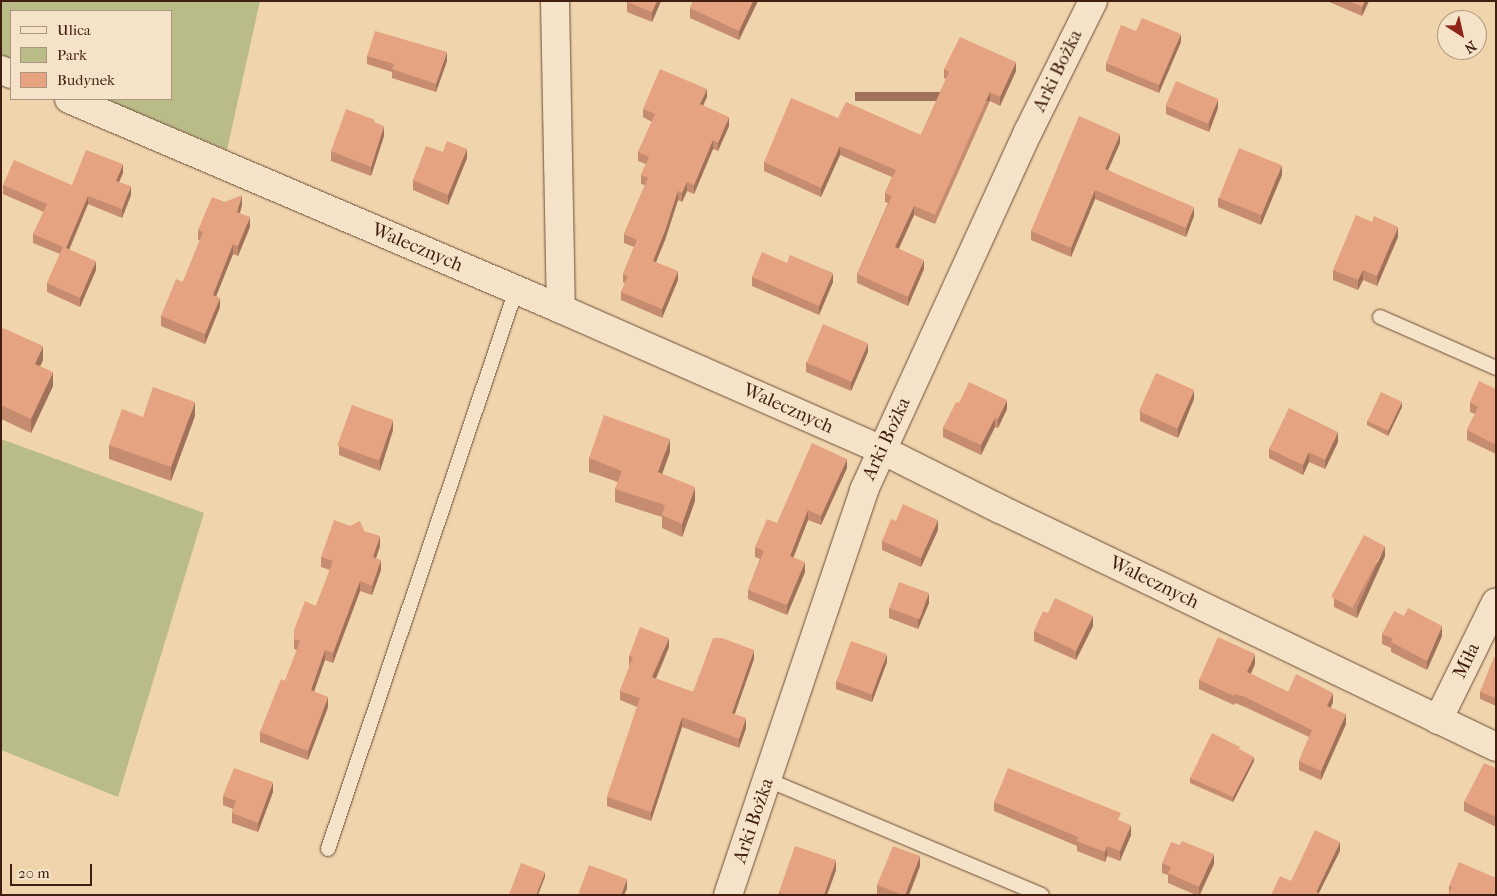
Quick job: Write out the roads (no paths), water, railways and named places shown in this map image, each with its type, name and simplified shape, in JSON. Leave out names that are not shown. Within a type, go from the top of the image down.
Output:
[{"type":"street","points":[[555,1],[561,309]]},
{"type":"street","name":"Arki Bożka","points":[[728,895],[864,490],[1028,132],[1093,1]]},
{"type":"street","name":"Walecznych","points":[[71,100],[561,309],[882,450],[1496,747]]},
{"type":"street","name":"Miła","points":[[1438,720],[1496,602]]},
{"type":"lane","points":[[328,849],[516,290]]},
{"type":"lane","points":[[1380,317],[1496,368]]},
{"type":"lane","points":[[768,780],[1042,895]]}]
